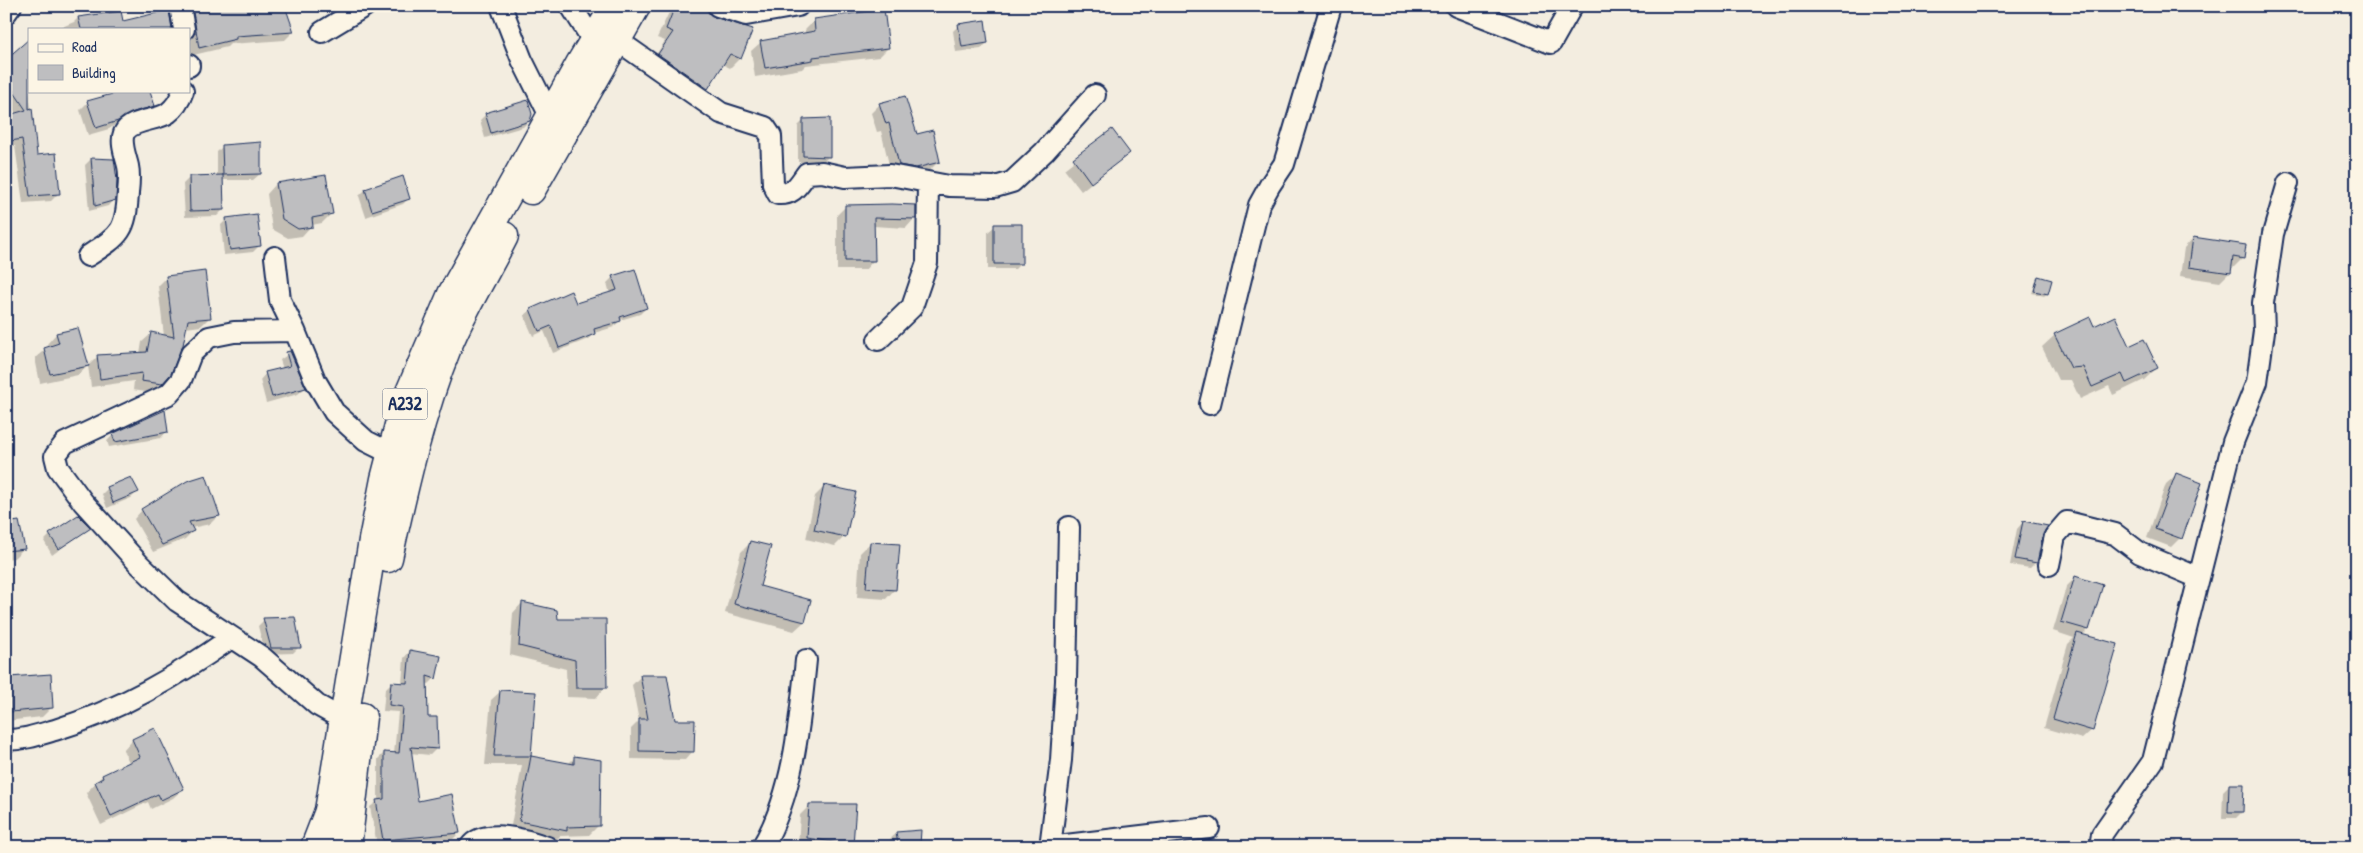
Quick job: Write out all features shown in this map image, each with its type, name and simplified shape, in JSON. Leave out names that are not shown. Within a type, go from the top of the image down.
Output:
[{"type":"main road","name":"A232","points":[[347,847],[367,681],[385,572],[406,478],[428,401],[449,344],[605,41],[615,6]]},
{"type":"main road","name":"A232","points":[[336,847],[331,833],[329,811],[373,540],[404,406],[452,294],[550,116],[605,41],[636,6]]},
{"type":"main road","points":[[315,847],[329,811]]},
{"type":"street","points":[[6,13],[11,6]]},
{"type":"street","points":[[180,6],[184,28]]},
{"type":"street","points":[[322,32],[365,6]]},
{"type":"street","points":[[501,6],[522,60],[550,116]]},
{"type":"street","points":[[571,6],[605,41],[721,114],[765,127],[771,136],[773,184],[778,194],[787,195],[795,190],[807,174],[822,172],[845,177],[890,175],[949,186],[995,187],[1012,182],[1044,152],[1095,95]]},
{"type":"street","points":[[718,6],[746,15],[798,6]]},
{"type":"street","points":[[1210,404],[1259,206],[1284,164],[1331,6]]},
{"type":"street","points":[[1456,6],[1551,43],[1572,6]]},
{"type":"street","points":[[88,256],[110,242],[123,227],[127,208],[130,172],[123,145],[124,134],[130,126],[167,114],[178,104],[184,92]]},
{"type":"street","points":[[878,340],[912,307],[926,263],[928,182]]},
{"type":"street","points":[[2100,847],[2102,834],[2153,761],[2233,442],[2257,382],[2264,331],[2263,303],[2273,234],[2288,183]]},
{"type":"street","points":[[275,257],[280,300],[315,380],[334,412],[366,441],[392,454]]},
{"type":"street","points":[[295,331],[234,332],[208,337],[191,354],[181,380],[169,394],[65,443],[55,456],[58,468],[83,502],[139,564],[177,601],[262,657],[317,705],[344,720]]},
{"type":"street","points":[[2049,565],[2055,536],[2067,522],[2115,534],[2140,553],[2199,578]]},
{"type":"street","points":[[1069,527],[1066,681],[1061,760],[1049,847],[1208,828]]},
{"type":"street","points":[[6,740],[20,740],[67,726],[117,707],[185,670],[231,638]]},
{"type":"street","points":[[762,847],[774,826],[788,776],[800,724],[806,660]]},
{"type":"street","points":[[470,847],[481,838],[499,835],[547,847]]},
{"type":"building","points":[[192,6],[285,6],[294,32],[236,36],[236,39],[199,48]]},
{"type":"building","points":[[675,6],[697,6],[707,10],[714,17],[753,29],[741,59],[730,54],[708,89],[658,54],[673,32],[666,29]]},
{"type":"building","points":[[884,9],[889,48],[813,57],[813,60],[765,68],[760,41],[815,31],[814,19]]},
{"type":"building","points":[[169,10],[172,28],[81,28],[78,17],[121,11],[123,21]]},
{"type":"building","points":[[985,20],[988,43],[962,47],[958,24]]},
{"type":"building","points":[[28,40],[29,109],[32,108],[37,155],[56,153],[60,194],[30,196],[22,139],[11,141],[9,115],[26,110],[6,80],[6,59]]},
{"type":"building","points":[[119,92],[150,92],[155,106],[134,112],[118,121],[96,128],[87,101]]},
{"type":"building","points":[[905,96],[917,134],[933,130],[940,162],[916,168],[899,165],[889,123],[886,124],[879,103]]},
{"type":"building","points":[[528,100],[532,114],[530,121],[491,133],[485,113]]},
{"type":"building","points":[[830,118],[830,157],[803,156],[803,119]]},
{"type":"building","points":[[1112,129],[1130,153],[1091,183],[1073,158]]},
{"type":"building","points":[[261,142],[261,174],[223,175],[222,145]]},
{"type":"building","points":[[91,158],[114,159],[117,180],[116,200],[95,206]]},
{"type":"building","points":[[223,175],[224,210],[190,211],[189,176]]},
{"type":"building","points":[[326,175],[333,214],[312,218],[313,227],[298,229],[282,219],[276,183]]},
{"type":"building","points":[[403,176],[410,199],[372,211],[365,189]]},
{"type":"building","points":[[845,205],[916,205],[916,219],[874,218],[875,261],[845,261]]},
{"type":"building","points":[[257,214],[261,246],[230,250],[226,218]]},
{"type":"building","points":[[994,224],[1022,224],[1022,264],[994,264]]},
{"type":"building","points":[[2193,237],[2246,245],[2244,259],[2233,257],[2231,273],[2189,267]]},
{"type":"building","points":[[635,269],[647,308],[620,317],[621,321],[594,329],[595,334],[559,348],[551,326],[539,331],[530,309],[571,291],[576,303],[617,290],[612,276]]},
{"type":"building","points":[[205,271],[211,318],[188,320],[183,345],[171,374],[162,384],[141,381],[142,373],[100,379],[97,355],[147,352],[151,332],[174,337],[166,276]]},
{"type":"building","points":[[2038,276],[2052,280],[2048,294],[2034,291]]},
{"type":"building","points":[[2115,316],[2129,346],[2144,339],[2158,368],[2126,383],[2122,374],[2092,387],[2083,367],[2071,368],[2054,334],[2090,317],[2094,326]]},
{"type":"building","points":[[78,328],[89,366],[50,374],[44,348],[59,343],[56,333]]},
{"type":"building","points":[[290,351],[306,388],[272,397],[265,372],[290,366],[286,352]]},
{"type":"building","points":[[165,410],[168,432],[115,442],[112,434]]},
{"type":"building","points":[[2176,473],[2202,483],[2182,539],[2155,529]]},
{"type":"building","points":[[206,475],[220,516],[189,522],[194,531],[162,545],[141,509],[187,481]]},
{"type":"building","points":[[131,477],[139,492],[113,503],[107,487]]},
{"type":"building","points":[[824,485],[856,492],[846,537],[814,530]]},
{"type":"building","points":[[78,515],[91,528],[59,549],[49,534]]},
{"type":"building","points":[[19,521],[25,549],[6,551],[6,523]]},
{"type":"building","points":[[2023,521],[2048,526],[2043,534],[2037,563],[2015,559]]},
{"type":"building","points":[[750,541],[771,546],[760,586],[811,600],[805,622],[734,604]]},
{"type":"building","points":[[870,542],[900,544],[896,590],[866,588]]},
{"type":"building","points":[[2075,576],[2103,585],[2089,630],[2061,622]]},
{"type":"building","points":[[522,602],[557,610],[558,619],[606,619],[607,688],[576,688],[575,660],[519,646]]},
{"type":"building","points":[[295,617],[301,648],[271,648],[263,618]]},
{"type":"building","points":[[2077,633],[2118,644],[2093,731],[2053,719]]},
{"type":"building","points":[[410,650],[441,656],[436,679],[427,676],[428,717],[437,717],[438,749],[411,747],[418,801],[452,794],[460,833],[383,840],[376,800],[384,799],[384,752],[399,753],[403,707],[389,705],[391,682],[407,683]]},
{"type":"building","points":[[51,674],[53,708],[11,712],[9,677]]},
{"type":"building","points":[[640,675],[667,675],[675,720],[695,720],[694,752],[639,751],[639,719],[648,719]]},
{"type":"building","points":[[500,690],[536,692],[531,756],[494,756]]},
{"type":"building","points":[[155,728],[184,789],[161,800],[158,794],[111,816],[95,782],[103,778],[102,775],[140,757],[132,739]]},
{"type":"building","points":[[531,756],[574,764],[574,756],[601,760],[600,826],[567,827],[567,831],[519,821]]},
{"type":"building","points":[[2229,784],[2244,784],[2243,812],[2228,812]]},
{"type":"building","points":[[809,804],[856,804],[853,845],[807,838]]},
{"type":"building","points":[[921,830],[920,845],[898,845],[896,832]]}]
